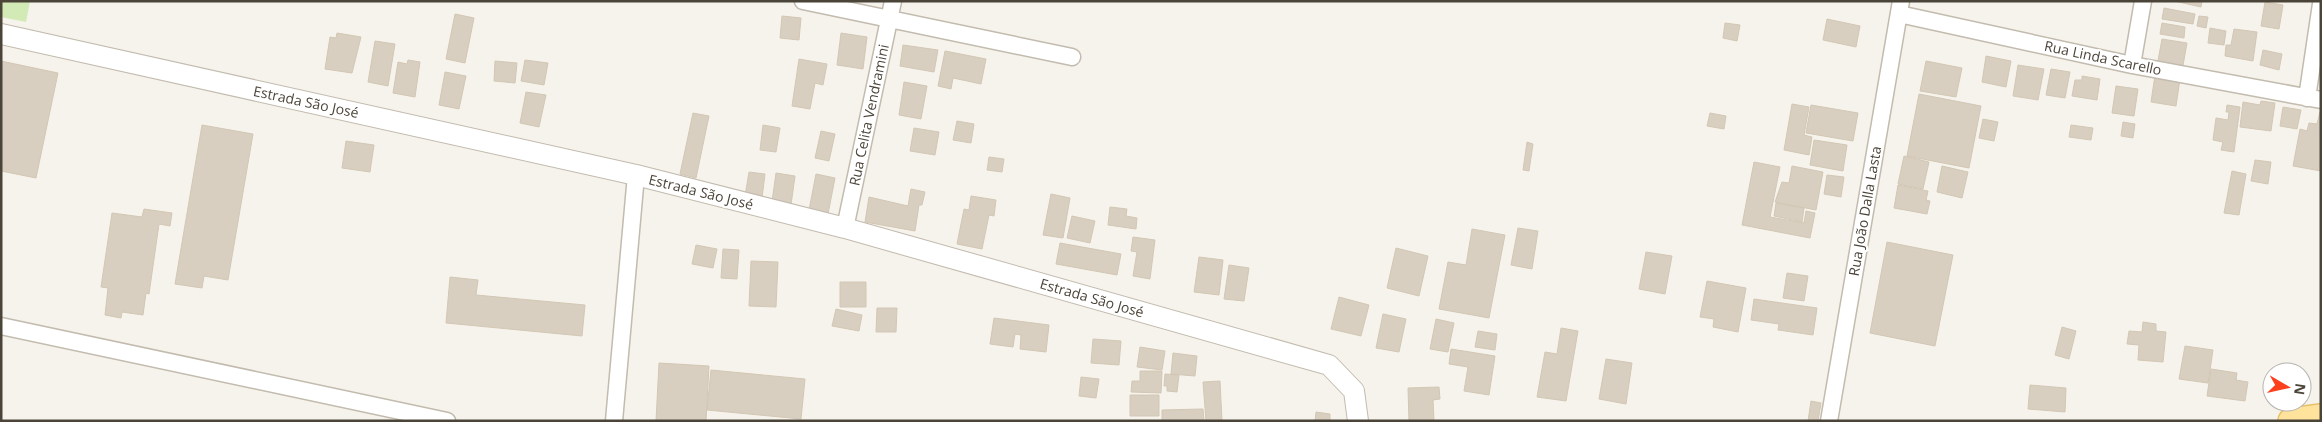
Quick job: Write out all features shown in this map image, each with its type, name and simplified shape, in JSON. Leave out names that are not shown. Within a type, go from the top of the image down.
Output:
[{"type":"main road","points":[[2291,421],[2321,418]]},
{"type":"street","points":[[803,1],[1072,57]]},
{"type":"street","name":"Rua Celita Vendramini","points":[[845,228],[893,1]]},
{"type":"street","points":[[2132,65],[2143,1]]},
{"type":"street","points":[[2314,99],[2321,4]]},
{"type":"street","name":"Rua Linda Scarello","points":[[1900,8],[2132,65],[2314,99]]},
{"type":"street","name":"Rua João Dalla Lasta","points":[[1829,421],[1900,8]]},
{"type":"street","name":"Estrada São José","points":[[1,34],[636,175],[845,228],[1329,365],[1354,391],[1358,421]]},
{"type":"street","points":[[614,421],[636,175]]},
{"type":"street","points":[[1,326],[447,421]]},
{"type":"green space","points":[[1,1],[30,1],[26,22],[1,17]]},
{"type":"building","points":[[2174,1],[2202,1],[2201,7]]},
{"type":"building","points":[[2265,2],[2283,5],[2279,29],[2261,26]]},
{"type":"building","points":[[2164,8],[2195,14],[2193,24],[2162,19]]},
{"type":"building","points":[[455,14],[474,18],[465,63],[446,59]]},
{"type":"building","points":[[782,16],[801,18],[799,40],[780,38]]},
{"type":"building","points":[[2199,16],[2208,17],[2206,28],[2197,26]]},
{"type":"building","points":[[1827,19],[1860,26],[1856,47],[1823,40]]},
{"type":"building","points":[[1725,23],[1740,25],[1737,41],[1723,38]]},
{"type":"building","points":[[2162,23],[2185,27],[2184,38],[2160,34]]},
{"type":"building","points":[[2210,28],[2226,31],[2224,45],[2208,43]]},
{"type":"building","points":[[2234,29],[2257,32],[2253,61],[2225,56],[2226,45],[2231,45]]},
{"type":"building","points":[[337,33],[361,37],[352,73],[325,69],[330,37],[336,38]]},
{"type":"building","points":[[841,33],[867,37],[863,69],[837,65]]},
{"type":"building","points":[[2162,39],[2187,43],[2182,71],[2157,66]]},
{"type":"building","points":[[375,41],[395,44],[388,86],[368,82]]},
{"type":"building","points":[[903,45],[938,50],[934,72],[900,66]]},
{"type":"building","points":[[2263,50],[2282,54],[2279,70],[2260,65]]},
{"type":"building","points":[[945,51],[986,59],[981,84],[953,78],[951,89],[938,86]]},
{"type":"building","points":[[1986,56],[2011,61],[2006,87],[1982,82]]},
{"type":"building","points":[[799,59],[827,64],[823,85],[815,83],[810,109],[792,106]]},
{"type":"building","points":[[408,60],[420,62],[415,97],[393,93],[398,62],[407,64]]},
{"type":"building","points":[[525,60],[548,63],[544,85],[521,81]]},
{"type":"building","points":[[1,61],[58,73],[36,178],[1,171]]},
{"type":"building","points":[[495,61],[517,63],[515,83],[494,81]]},
{"type":"building","points":[[1926,61],[1962,68],[1956,97],[1920,91]]},
{"type":"building","points":[[2018,65],[2044,69],[2038,100],[2013,96]]},
{"type":"building","points":[[2051,69],[2070,72],[2065,98],[2046,95]]},
{"type":"building","points":[[445,72],[466,76],[459,109],[439,105]]},
{"type":"building","points":[[2155,75],[2180,79],[2176,106],[2151,102]]},
{"type":"building","points":[[2082,76],[2100,79],[2097,100],[2072,96],[2075,80],[2082,80]]},
{"type":"building","points":[[904,82],[927,86],[921,119],[899,115]]},
{"type":"building","points":[[2116,86],[2138,89],[2134,116],[2112,113]]},
{"type":"building","points":[[526,92],[546,95],[539,127],[520,123]]},
{"type":"building","points":[[1919,94],[1981,106],[1969,168],[1907,156]]},
{"type":"building","points":[[2261,101],[2275,103],[2271,131],[2240,127],[2243,102],[2260,105]]},
{"type":"building","points":[[1792,104],[1809,107],[1804,135],[1812,137],[1809,155],[1784,150]]},
{"type":"building","points":[[1811,105],[1858,113],[1853,141],[1806,133]]},
{"type":"building","points":[[2227,105],[2240,107],[2234,152],[2221,150],[2223,142],[2213,140],[2216,118],[2228,120],[2229,112],[2226,112]]},
{"type":"building","points":[[2283,107],[2301,110],[2297,129],[2280,126]]},
{"type":"building","points":[[2320,112],[2321,171],[2293,166],[2300,129],[2307,131],[2309,123],[2317,124]]},
{"type":"building","points":[[693,113],[709,116],[696,178],[680,174]]},
{"type":"building","points":[[1710,113],[1726,116],[1724,129],[1707,126]]},
{"type":"building","points":[[1983,119],[1998,122],[1994,141],[1979,138]]},
{"type":"building","points":[[957,121],[974,124],[971,143],[953,140]]},
{"type":"building","points":[[2123,122],[2135,124],[2133,138],[2121,136]]},
{"type":"building","points":[[202,125],[253,134],[228,280],[204,276],[202,288],[175,284]]},
{"type":"building","points":[[763,125],[780,128],[776,152],[760,150]]},
{"type":"building","points":[[2071,125],[2093,128],[2091,140],[2069,137]]},
{"type":"building","points":[[914,128],[939,132],[935,155],[910,151]]},
{"type":"building","points":[[821,131],[835,134],[829,161],[815,158]]},
{"type":"building","points":[[1814,140],[1847,145],[1843,171],[1810,165]]},
{"type":"building","points":[[346,141],[374,145],[370,172],[342,168]]},
{"type":"building","points":[[1527,142],[1533,144],[1529,171],[1523,170]]},
{"type":"building","points":[[1904,156],[1929,162],[1923,189],[1898,184]]},
{"type":"building","points":[[989,157],[1004,159],[1002,172],[987,170]]},
{"type":"building","points":[[2255,160],[2271,162],[2268,184],[2251,181]]},
{"type":"building","points":[[1754,162],[1780,167],[1770,217],[1804,223],[1806,211],[1815,213],[1810,238],[1742,225]]},
{"type":"building","points":[[1792,166],[1823,172],[1816,210],[1775,202],[1782,182],[1789,183]]},
{"type":"building","points":[[1942,166],[1968,172],[1962,198],[1937,192]]},
{"type":"building","points":[[2232,171],[2246,174],[2239,215],[2224,213]]},
{"type":"building","points":[[749,172],[765,174],[762,198],[745,196]]},
{"type":"building","points":[[776,173],[795,176],[790,212],[771,209]]},
{"type":"building","points":[[816,174],[835,178],[828,214],[809,210]]},
{"type":"building","points":[[1827,175],[1844,177],[1841,197],[1824,194]]},
{"type":"building","points":[[1898,185],[1928,191],[1926,200],[1930,201],[1927,214],[1894,208]]},
{"type":"building","points":[[911,189],[925,192],[922,205],[919,205],[915,231],[865,222],[869,197],[908,206]]},
{"type":"building","points":[[1051,194],[1070,198],[1063,238],[1043,235]]},
{"type":"building","points":[[971,196],[996,200],[994,216],[989,215],[982,249],[957,244],[964,209],[969,210]]},
{"type":"building","points":[[1776,203],[1804,208],[1802,222],[1774,216]]},
{"type":"building","points":[[1110,207],[1127,209],[1126,216],[1137,218],[1136,229],[1108,225]]},
{"type":"building","points":[[144,209],[172,213],[170,226],[159,224],[149,294],[146,293],[143,315],[122,312],[121,318],[105,315],[108,288],[101,287],[112,213],[142,217]]},
{"type":"building","points":[[1072,216],[1095,221],[1090,243],[1067,238]]},
{"type":"building","points":[[1518,228],[1538,231],[1532,269],[1511,265]]},
{"type":"building","points":[[1472,229],[1505,235],[1489,318],[1439,309],[1448,262],[1466,265]]},
{"type":"building","points":[[1133,237],[1155,240],[1150,279],[1133,276],[1137,252],[1131,251]]},
{"type":"building","points":[[1887,242],[1953,255],[1935,346],[1870,333]]},
{"type":"building","points":[[1060,243],[1121,254],[1117,275],[1056,264]]},
{"type":"building","points":[[696,245],[717,249],[713,268],[692,264]]},
{"type":"building","points":[[1396,248],[1428,256],[1419,296],[1387,288]]},
{"type":"building","points":[[723,249],[739,250],[737,279],[721,278]]},
{"type":"building","points":[[1646,252],[1672,256],[1665,294],[1639,289]]},
{"type":"building","points":[[1199,257],[1223,260],[1219,295],[1194,292]]},
{"type":"building","points":[[751,261],[778,262],[776,307],[749,306]]},
{"type":"building","points":[[1229,265],[1249,268],[1244,301],[1224,299]]},
{"type":"building","points":[[1787,273],[1808,276],[1804,301],[1783,298]]},
{"type":"building","points":[[450,277],[478,280],[476,295],[585,305],[582,336],[446,323]]},
{"type":"building","points":[[1707,281],[1746,288],[1738,332],[1713,327],[1714,319],[1700,317]]},
{"type":"building","points":[[840,282],[866,282],[866,307],[840,307]]},
{"type":"building","points":[[1339,297],[1369,305],[1361,336],[1331,329]]},
{"type":"building","points":[[1754,299],[1817,308],[1813,335],[1778,330],[1779,324],[1751,320]]},
{"type":"building","points":[[877,308],[897,308],[896,332],[876,332]]},
{"type":"building","points":[[836,309],[862,315],[859,331],[832,326]]},
{"type":"building","points":[[1383,314],[1406,319],[1399,352],[1376,348]]},
{"type":"building","points":[[994,318],[1049,325],[1046,352],[1020,349],[1021,335],[1015,334],[1013,347],[990,344]]},
{"type":"building","points":[[1436,319],[1454,323],[1448,352],[1430,349]]},
{"type":"building","points":[[2143,322],[2156,324],[2156,331],[2166,332],[2163,362],[2138,360],[2139,345],[2127,344],[2129,331],[2142,332]]},
{"type":"building","points":[[2062,327],[2076,331],[2069,359],[2055,355]]},
{"type":"building","points":[[1561,328],[1578,331],[1566,401],[1537,397],[1545,352],[1557,354]]},
{"type":"building","points":[[1478,331],[1497,334],[1495,350],[1475,347]]},
{"type":"building","points":[[1093,339],[1121,341],[1119,365],[1091,363]]},
{"type":"building","points":[[2185,346],[2213,350],[2208,383],[2179,379]]},
{"type":"building","points":[[1140,347],[1165,351],[1162,370],[1137,367]]},
{"type":"building","points":[[1451,349],[1495,356],[1489,395],[1464,391],[1468,367],[1449,364]]},
{"type":"building","points":[[1173,353],[1197,356],[1195,376],[1171,374]]},
{"type":"building","points":[[1606,359],[1632,363],[1626,404],[1599,399]]},
{"type":"building","points":[[659,363],[709,366],[706,421],[656,421]]},
{"type":"building","points":[[2211,369],[2237,373],[2236,380],[2248,382],[2245,401],[2207,396]]},
{"type":"building","points":[[711,370],[805,379],[801,419],[707,410]]},
{"type":"building","points":[[1140,371],[1162,371],[1161,393],[1131,392],[1132,381],[1140,381]]},
{"type":"building","points":[[1165,374],[1179,375],[1177,392],[1167,391],[1167,386],[1164,386]]},
{"type":"building","points":[[1081,377],[1099,379],[1096,398],[1079,396]]},
{"type":"building","points":[[1220,381],[1222,421],[1206,421],[1203,382]]},
{"type":"building","points":[[2030,385],[2066,388],[2065,412],[2028,409]]},
{"type":"building","points":[[1439,387],[1440,399],[1433,400],[1434,421],[1409,421],[1408,388]]},
{"type":"building","points":[[1130,395],[1159,395],[1159,416],[1130,416]]},
{"type":"building","points":[[1811,401],[1821,403],[1818,421],[1808,421]]},
{"type":"building","points":[[1203,409],[1204,421],[1162,421],[1162,410]]},
{"type":"building","points":[[1316,412],[1330,414],[1330,421],[1315,421]]}]
